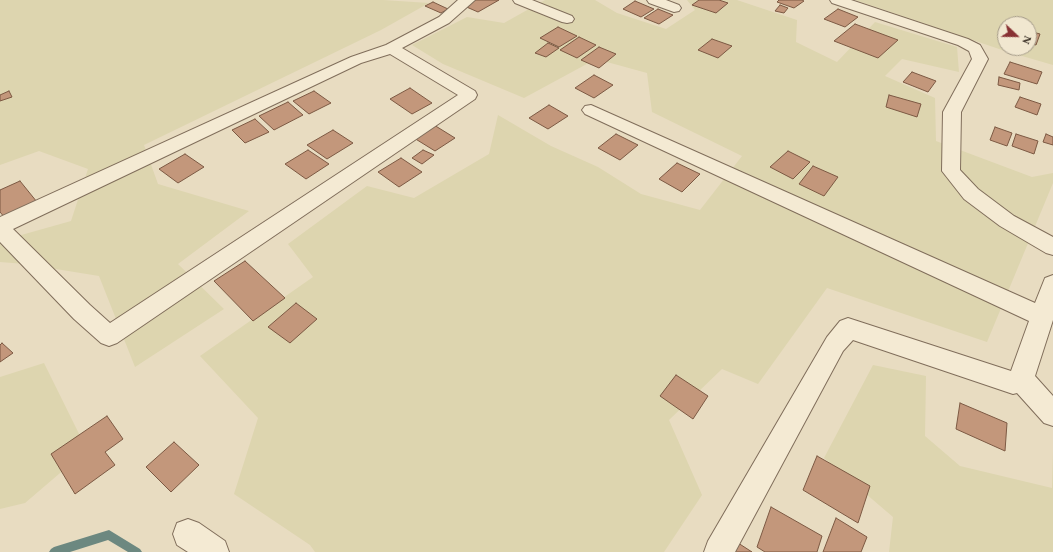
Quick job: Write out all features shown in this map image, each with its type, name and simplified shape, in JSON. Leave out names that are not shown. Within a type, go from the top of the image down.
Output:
[{"type":"street","points":[[391,48],[469,96],[109,336],[82,312],[0,228],[356,60],[391,48],[444,20],[461,4],[468,0]]},
{"type":"street","points":[[520,0],[567,19]]},
{"type":"street","points":[[654,0],[674,8]]},
{"type":"street","points":[[837,0],[963,42],[976,48],[980,59],[952,112],[951,171],[971,194],[1001,216],[1053,246]]},
{"type":"street","points":[[868,11],[882,0]]},
{"type":"street","points":[[591,110],[1043,317]]},
{"type":"street","points":[[719,552],[835,344],[848,328],[1014,382],[1021,379],[1053,284]]},
{"type":"street","points":[[1021,379],[1053,414]]},
{"type":"street","points":[[188,534],[214,552]]},
{"type":"shaded area","points":[[0,0],[383,0],[429,3],[381,30],[144,145],[158,184],[249,211],[178,264],[224,309],[135,367],[99,276],[25,264],[0,262],[0,241],[71,221],[88,169],[39,151],[0,165]]},
{"type":"shaded area","points":[[545,0],[595,0],[617,13],[666,29],[695,10],[687,0],[737,0],[797,20],[796,42],[837,62],[875,22],[957,47],[959,72],[902,59],[885,76],[935,98],[936,141],[1032,177],[1053,173],[1053,183],[987,342],[827,288],[758,384],[722,369],[669,420],[702,495],[664,552],[315,552],[310,545],[234,494],[258,418],[200,356],[313,277],[288,244],[367,186],[414,198],[489,154],[498,115],[551,146],[598,167],[641,194],[700,210],[742,156],[652,112],[647,73],[596,59],[524,98],[443,64],[412,45],[467,17],[504,23]]},
{"type":"shaded area","points":[[855,0],[1053,0],[1053,65],[1022,56],[1037,56],[1037,16],[997,16],[997,48]]},
{"type":"shaded area","points":[[44,363],[87,450],[25,503],[0,509],[0,377]]},
{"type":"shaded area","points":[[873,365],[926,376],[925,436],[960,466],[1052,488],[1053,452],[1053,552],[889,552],[893,517],[824,458]]},
{"type":"building","points":[[472,0],[499,0],[478,12],[462,5]]},
{"type":"building","points":[[699,0],[719,0],[728,3],[716,13],[692,5]]},
{"type":"building","points":[[779,0],[804,1],[794,8],[777,2]]},
{"type":"building","points":[[635,1],[654,9],[641,17],[623,9]]},
{"type":"building","points":[[433,2],[448,9],[441,13],[425,6]]},
{"type":"building","points":[[780,5],[788,8],[784,13],[775,11]]},
{"type":"building","points":[[658,9],[673,15],[659,24],[644,18]]},
{"type":"building","points":[[838,9],[858,17],[845,27],[824,19]]},
{"type":"building","points":[[855,24],[898,40],[878,58],[834,41]]},
{"type":"building","points":[[558,27],[577,36],[559,47],[540,38]]},
{"type":"building","points":[[1037,33],[1040,34],[1037,42]]},
{"type":"building","points":[[579,37],[596,45],[577,58],[560,50]]},
{"type":"building","points":[[712,39],[732,46],[718,58],[698,50]]},
{"type":"building","points":[[548,43],[559,48],[546,57],[535,53]]},
{"type":"building","points":[[599,47],[616,54],[599,68],[581,60]]},
{"type":"building","points":[[1010,62],[1042,72],[1037,84],[1004,74]]},
{"type":"building","points":[[912,72],[936,81],[928,92],[903,82]]},
{"type":"building","points":[[594,75],[613,85],[594,98],[575,88]]},
{"type":"building","points":[[999,77],[1020,83],[1019,90],[998,85]]},
{"type":"building","points":[[410,88],[432,103],[412,114],[390,99]]},
{"type":"building","points":[[9,91],[12,97],[0,101],[0,95]]},
{"type":"building","points":[[314,91],[331,103],[309,114],[293,101]]},
{"type":"building","points":[[889,95],[921,104],[917,117],[886,107]]},
{"type":"building","points":[[1020,97],[1041,104],[1037,115],[1015,107]]},
{"type":"building","points":[[288,102],[303,115],[274,130],[259,116]]},
{"type":"building","points":[[549,105],[568,116],[548,129],[529,118]]},
{"type":"building","points":[[255,119],[269,132],[245,143],[232,130]]},
{"type":"building","points":[[434,125],[455,138],[435,151],[414,138]]},
{"type":"building","points":[[995,127],[1012,133],[1007,146],[990,140]]},
{"type":"building","points":[[333,130],[353,143],[327,159],[307,145]]},
{"type":"building","points":[[616,134],[638,145],[620,160],[598,148]]},
{"type":"building","points":[[1016,134],[1038,141],[1034,154],[1012,146]]},
{"type":"building","points":[[1046,134],[1053,137],[1053,145],[1043,142]]},
{"type":"building","points":[[308,150],[329,164],[306,179],[285,164]]},
{"type":"building","points":[[423,150],[434,155],[422,164],[412,158]]},
{"type":"building","points":[[788,151],[810,162],[793,179],[770,167]]},
{"type":"building","points":[[185,154],[204,167],[178,183],[159,169]]},
{"type":"building","points":[[401,158],[422,172],[399,187],[378,172]]},
{"type":"building","points":[[677,163],[700,174],[682,192],[659,179]]},
{"type":"building","points":[[813,166],[838,177],[824,196],[799,184]]},
{"type":"building","points":[[20,181],[37,202],[5,218],[0,212],[0,190]]},
{"type":"building","points":[[245,261],[285,298],[253,321],[214,281]]},
{"type":"building","points":[[296,303],[317,319],[290,343],[268,327]]},
{"type":"building","points":[[2,343],[13,353],[0,362],[0,345]]},
{"type":"building","points":[[676,375],[708,396],[693,419],[660,396]]},
{"type":"building","points":[[960,403],[1007,423],[1005,451],[956,429]]},
{"type":"building","points":[[107,416],[123,439],[105,452],[115,465],[75,494],[51,454]]},
{"type":"building","points":[[174,442],[199,465],[171,492],[146,467]]},
{"type":"building","points":[[817,456],[870,486],[858,523],[803,490]]},
{"type":"building","points":[[771,507],[822,536],[817,552],[765,552],[757,547]]},
{"type":"building","points":[[836,518],[867,537],[861,552],[823,552]]},
{"type":"building","points":[[735,541],[752,552],[731,552]]},
{"type":"waterway","points":[[54,552],[109,535],[137,552]]}]
